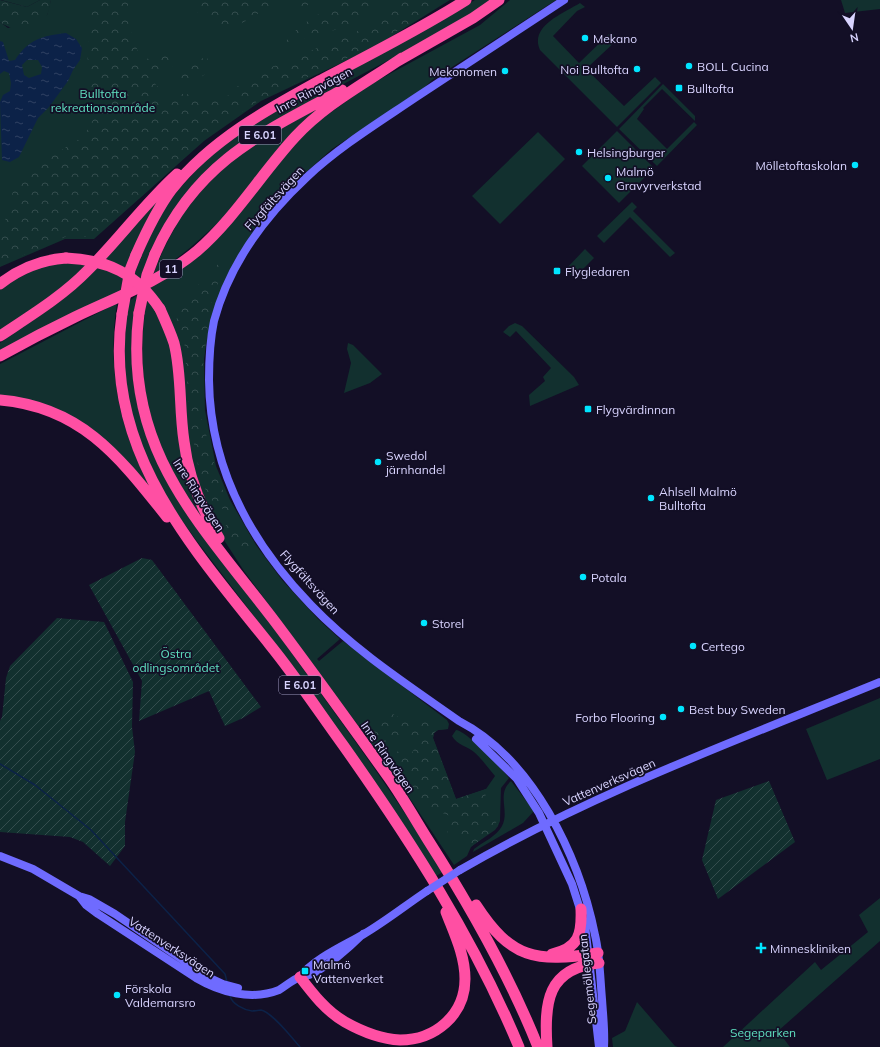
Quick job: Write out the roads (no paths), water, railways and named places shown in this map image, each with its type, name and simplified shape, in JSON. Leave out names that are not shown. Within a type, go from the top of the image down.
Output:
[{"type":"highway","name":"Inre Ringvägen","points":[[466,0],[434,20],[278,103],[226,137],[201,158],[172,189],[156,215],[130,270],[119,335],[118,371],[124,409],[136,449],[162,498],[228,592],[295,678],[344,746],[438,887],[478,958],[519,1047]]},
{"type":"highway","name":"Inre Ringvägen","points":[[499,0],[473,18],[402,58],[285,120],[242,146],[202,181],[186,199],[170,223],[147,275],[139,313],[136,357],[138,388],[145,419],[156,450],[170,478],[194,515],[391,781],[446,869],[489,942],[512,986],[538,1047]]},
{"type":"highway","name":"11","points":[[0,356],[76,316],[158,277],[196,251],[231,216],[280,154],[308,124],[333,104],[402,58]]},
{"type":"highway","points":[[0,336],[47,304],[86,272],[169,182],[203,152],[226,137]]},
{"type":"highway","points":[[0,284],[9,277],[44,260],[66,258],[83,258],[116,268],[139,283],[160,309],[174,344],[184,442],[195,490],[213,529],[258,600]]},
{"type":"highway","points":[[0,400],[29,405],[51,412],[86,430],[101,442],[135,476],[228,592]]},
{"type":"highway","points":[[391,781],[422,823],[492,927],[511,946],[524,952],[540,956],[594,959]]},
{"type":"highway","points":[[293,981],[337,1017],[364,1031],[386,1038],[408,1040],[420,1037],[442,1027],[452,1017],[463,998],[465,973],[461,953],[446,912],[410,844]]},
{"type":"highway","points":[[540,956],[560,952],[574,943],[581,928],[581,909]]},
{"type":"highway","points":[[547,1047],[546,1008],[552,990],[568,971],[594,959]]},
{"type":"highway","points":[[293,981],[323,1014],[348,1032],[371,1041],[393,1047]]},
{"type":"street","name":"Flygfältsvägen","points":[[552,820],[539,797],[511,762],[470,727],[459,721],[368,655],[312,606],[286,577],[255,534],[226,477],[215,441],[209,403],[209,362],[214,323],[226,287],[246,250],[267,220],[307,177],[352,140],[564,0]]},
{"type":"street","name":"Vattenverksvägen","points":[[0,856],[33,869],[79,896],[89,899],[115,914],[199,972],[227,989],[252,989],[293,981],[304,971],[341,946],[363,934],[428,890],[460,870],[544,823],[619,788],[880,682]]},
{"type":"street","name":"Flygfältsvägen","points":[[459,721],[517,779],[544,823]]},
{"type":"street","name":"Segemöllegatan","points":[[552,820],[583,890],[594,930],[598,1047]]},
{"type":"street","name":"Segemöllegatan","points":[[544,823],[559,854],[581,909],[594,959],[604,1024],[604,1047]]},
{"type":"water","points":[[66,33],[76,39],[82,48],[80,60],[68,81],[49,107],[38,118],[19,157],[10,162],[2,160],[0,102],[3,95],[10,91],[11,83],[9,73],[4,71],[0,74],[0,41],[3,42],[9,61],[15,60],[31,43],[43,37]],"holes":[[[27,60],[38,60],[42,67],[41,74],[29,78],[24,75],[22,65]]]},
{"type":"waterway","points":[[0,764],[35,785],[91,830],[225,974],[227,982]]},
{"type":"waterway","points":[[230,996],[233,1002],[242,1008],[252,1011],[261,1010],[266,1012],[282,1026],[300,1047]]},
{"type":"place","name":"Mekano","points":[[585,38]]},
{"type":"place","name":"BOLL Cucina","points":[[689,66]]},
{"type":"place","name":"Noi Bulltofta","points":[[637,69]]},
{"type":"place","name":"Mekonomen","points":[[505,71]]},
{"type":"place","name":"Bulltofta","points":[[679,88]]},
{"type":"place","name":"Helsingburger","points":[[579,152]]},
{"type":"place","name":"Mölletoftaskolan","points":[[855,165]]},
{"type":"place","name":"Malmö Gravyrverkstad","points":[[608,178]]},
{"type":"place","name":"Flygledaren","points":[[557,271]]},
{"type":"place","name":"Flygvärdinnan","points":[[588,409]]},
{"type":"place","name":"Swedol järnhandel","points":[[378,462]]},
{"type":"place","name":"Ahlsell Malmö Bulltofta","points":[[651,498]]},
{"type":"place","name":"Potala","points":[[583,577]]},
{"type":"place","name":"Storel","points":[[424,623]]},
{"type":"place","name":"Certego","points":[[693,646]]},
{"type":"place","name":"Best buy Sweden","points":[[681,709]]},
{"type":"place","name":"Forbo Flooring","points":[[663,717]]},
{"type":"place","name":"Minneskliniken","points":[[761,948]]},
{"type":"place","name":"Malmö Vattenverket","points":[[305,971]]},
{"type":"place","name":"Förskola Valdemarsro","points":[[117,995]]},
{"type":"park label","name":"Bulltofta rekreationsområde","points":[[103,100]]},
{"type":"park label","name":"Östra odlingsområdet","points":[[176,660]]},
{"type":"park label","name":"Segeparken","points":[[763,1032]]}]
